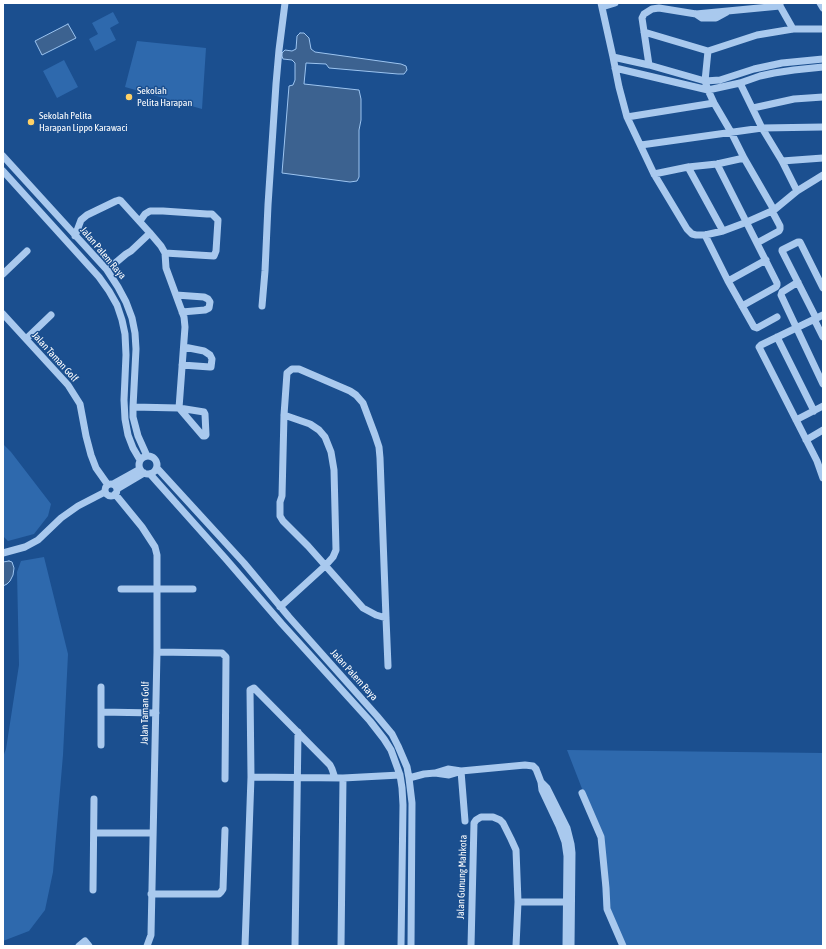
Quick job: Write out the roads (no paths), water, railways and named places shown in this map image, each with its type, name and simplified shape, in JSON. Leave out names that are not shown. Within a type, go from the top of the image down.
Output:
[{"type":"street","points":[[262,306],[276,84],[285,3]]},
{"type":"street","points":[[615,3],[601,5],[627,117],[654,174],[690,232],[696,235],[705,235],[723,231],[747,222],[773,210],[798,190],[823,176]]},
{"type":"street","points":[[820,3],[823,8]]},
{"type":"street","points":[[649,65],[642,16],[652,9],[659,8],[696,14],[706,18],[716,18],[730,10],[780,4],[793,29]]},
{"type":"street","points":[[644,32],[708,50],[756,36],[793,29],[823,29]]},
{"type":"street","points":[[708,50],[705,81],[708,90],[773,210],[780,226],[778,231],[757,243]]},
{"type":"street","points":[[613,57],[649,65],[705,81],[720,80],[772,64],[823,59]]},
{"type":"street","points":[[615,68],[708,90],[740,83],[774,73],[823,68]]},
{"type":"street","points":[[740,83],[762,128],[798,190]]},
{"type":"street","points":[[753,108],[794,99],[823,97]]},
{"type":"street","points":[[627,117],[714,103]]},
{"type":"street","points":[[641,145],[762,128],[823,127]]},
{"type":"street","name":"Jalan Palem Raya","points":[[3,156],[108,272],[126,302],[132,318],[136,349],[133,417],[136,431],[147,456]]},
{"type":"street","points":[[654,174],[688,167],[718,164],[744,158]]},
{"type":"street","points":[[782,161],[823,158]]},
{"type":"street","points":[[718,164],[777,281],[777,286],[742,306]]},
{"type":"street","points":[[688,167],[723,231]]},
{"type":"street","name":"Jalan Palem Raya","points":[[3,171],[99,277],[109,291],[116,305],[122,320],[125,334],[125,418],[131,442],[140,460]]},
{"type":"street","points":[[75,236],[81,220],[87,215],[117,200],[121,201],[140,221],[165,253],[166,268],[184,317],[185,327],[179,408],[203,436],[206,435],[204,412],[179,408],[133,407]]},
{"type":"street","points":[[140,221],[146,212],[150,211],[212,214],[218,219],[216,251],[214,256],[165,253]]},
{"type":"street","points":[[108,272],[150,233]]},
{"type":"street","points":[[705,235],[753,326],[756,328],[777,317]]},
{"type":"street","points":[[823,288],[801,242],[782,251],[818,318],[823,337]]},
{"type":"street","points":[[3,274],[26,251]]},
{"type":"street","points":[[728,281],[766,260]]},
{"type":"street","points":[[798,282],[781,293],[823,384]]},
{"type":"street","points":[[176,295],[204,297],[210,302],[209,308],[205,310],[182,312]]},
{"type":"street","name":"Jalan Taman Golf","points":[[3,314],[68,385],[80,404],[86,436],[96,468],[156,547],[157,652],[151,935],[147,946]]},
{"type":"street","points":[[26,339],[51,315]]},
{"type":"street","points":[[818,318],[759,347],[806,440],[820,459],[823,478]]},
{"type":"street","points":[[777,337],[814,411]]},
{"type":"street","points":[[182,365],[211,367],[212,359],[210,355],[204,351],[184,347]]},
{"type":"street","points":[[386,618],[376,615],[363,608],[280,516],[280,502],[282,496],[284,415],[287,373],[290,369],[299,369],[350,391],[363,402],[375,435],[380,458],[388,666]]},
{"type":"street","points":[[796,420],[823,406]]},
{"type":"street","points":[[280,607],[325,566],[333,557],[336,550],[334,470],[331,452],[325,437],[319,430],[310,424],[284,415]]},
{"type":"street","points":[[806,440],[823,430]]},
{"type":"street","points":[[3,553],[25,547],[38,540],[61,518],[78,506],[145,472],[156,471],[158,465],[156,459],[147,456],[140,460],[139,466],[145,472]]},
{"type":"street","name":"Jalan Palem Raya","points":[[157,468],[244,563],[280,607],[392,734],[407,767],[412,803],[411,946]]},
{"type":"street","name":"Jalan Palem Raya","points":[[145,472],[225,558],[282,624],[370,721],[391,750],[400,775],[404,805],[401,946]]},
{"type":"street","points":[[121,588],[193,589]]},
{"type":"street","points":[[157,652],[222,653],[226,657],[225,778]]},
{"type":"street","points":[[101,687],[101,745]]},
{"type":"street","points":[[245,946],[251,777],[250,690],[254,688],[330,765],[334,778]]},
{"type":"street","points":[[101,712],[156,713]]},
{"type":"street","points":[[295,946],[298,732]]},
{"type":"street","points":[[409,778],[424,774],[435,773],[449,775],[461,771],[525,765],[531,766],[537,770],[542,790],[565,842],[571,946]]},
{"type":"street","points":[[461,771],[465,821]]},
{"type":"street","points":[[251,777],[343,778],[400,775]]},
{"type":"street","points":[[341,946],[343,778]]},
{"type":"street","points":[[582,793],[601,837],[607,909],[623,946]]},
{"type":"street","points":[[93,890],[94,799]]},
{"type":"street","name":"Jalan Gunung Mahkota","points":[[471,946],[474,826],[475,821],[484,817],[493,817],[503,823],[511,839],[516,855],[518,902],[516,946]]},
{"type":"street","points":[[151,894],[218,894],[221,892],[223,889],[225,830]]},
{"type":"street","points":[[94,833],[153,833]]},
{"type":"street","points":[[518,902],[569,902]]},
{"type":"street","points":[[566,946],[569,902]]},
{"type":"street","points":[[80,946],[85,941],[89,946]]},
{"type":"place","name":"Sekolah Pelita Harapan","points":[[129,97]]},
{"type":"place","name":"Sekolah Pelita Harapan Lippo Karawaci","points":[[31,122]]}]
